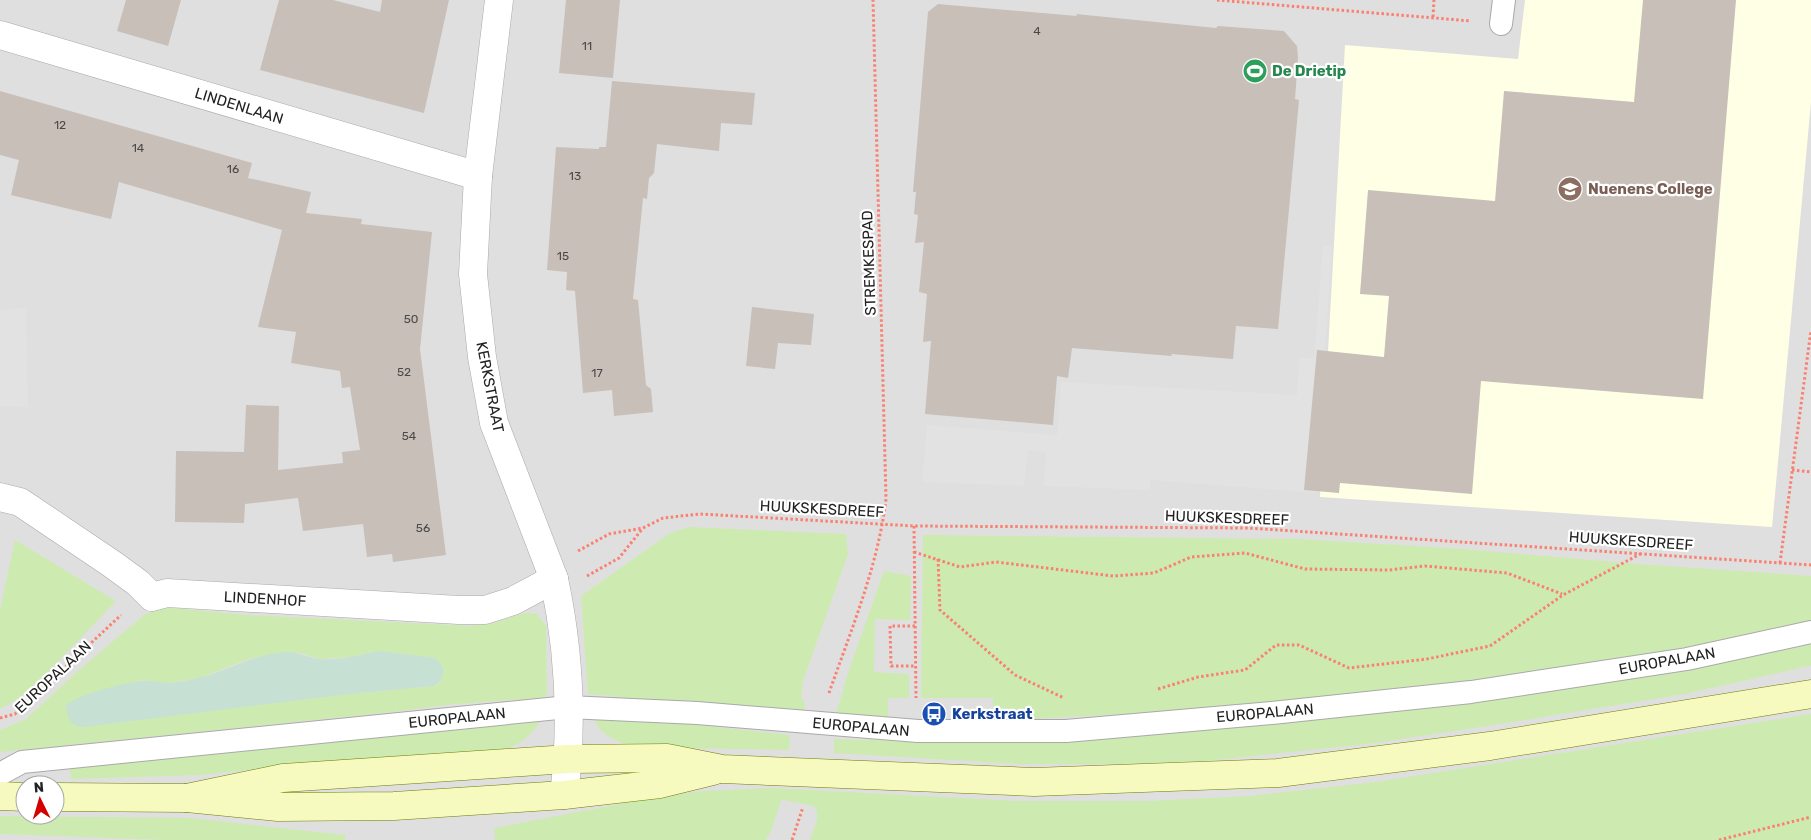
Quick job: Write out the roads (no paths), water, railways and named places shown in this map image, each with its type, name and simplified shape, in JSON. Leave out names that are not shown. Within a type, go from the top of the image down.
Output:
[{"type":"main road","points":[[187,798],[283,778],[568,759],[667,758],[722,769],[1034,782],[1278,774],[1490,746],[1811,694]]},
{"type":"main road","points":[[65,798],[187,798],[278,808],[394,806],[564,795],[660,784],[722,769]]},
{"type":"main road","points":[[0,796],[15,797]]},
{"type":"street","name":"KERKSTRAAT","points":[[499,0],[478,176],[473,274],[483,366],[494,423],[554,579],[567,658],[568,759],[564,795]]},
{"type":"street","name":"LINDENLAAN","points":[[0,35],[478,176]]},
{"type":"street","name":"LINDENHOF","points":[[0,497],[20,502],[112,564],[138,583],[152,597],[168,593],[449,610],[485,610],[513,601],[554,579]]},
{"type":"lane","points":[[1501,24],[1504,0]]},
{"type":"lane","name":"EUROPALAAN","points":[[0,774],[22,762],[568,707],[696,714],[918,731],[1066,731],[1272,713],[1470,692],[1687,660],[1811,632]]},
{"type":"place","name":"De Drietip","points":[[1255,71]]},
{"type":"place","name":"Nuenens College","points":[[1570,189]]},
{"type":"place","name":"Kerkstraat","points":[[934,714]]}]
